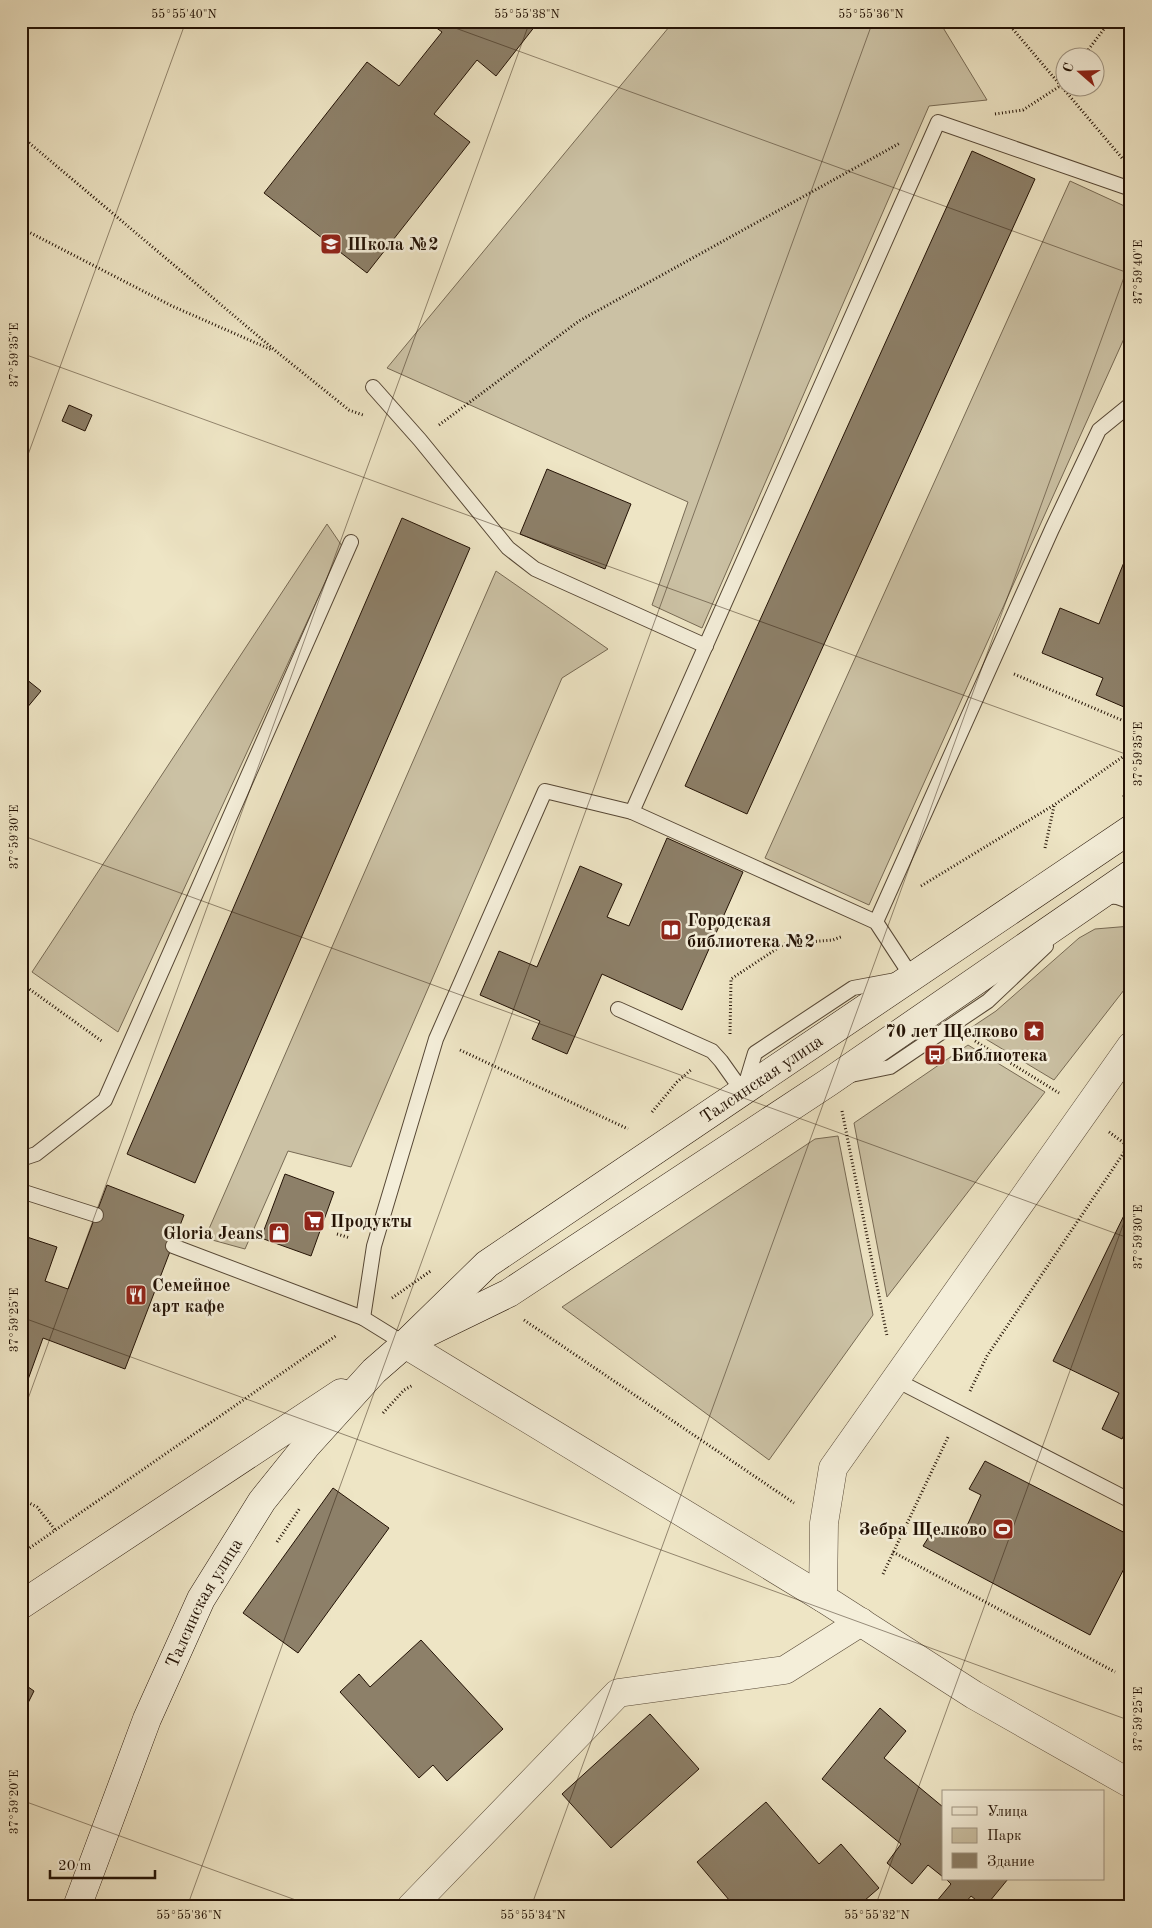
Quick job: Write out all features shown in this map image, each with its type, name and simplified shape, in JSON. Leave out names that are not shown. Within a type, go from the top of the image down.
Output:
[{"type":"street","name":"Талсинская улица","points":[[77,1907],[147,1719],[200,1599],[262,1501],[307,1445],[374,1371],[405,1344],[488,1264],[1131,829]]},
{"type":"street","name":"Талсинская улица","points":[[405,1344],[509,1293],[836,1078],[1131,874]]},
{"type":"street","points":[[823,1598],[824,1523],[833,1468],[1084,1112],[1127,1059]]},
{"type":"street","points":[[405,1344],[823,1598],[974,1695],[1131,1784]]},
{"type":"street","points":[[21,1605],[374,1371]]},
{"type":"street","points":[[411,1907],[618,1693],[785,1670],[861,1622]]},
{"type":"lane","points":[[632,812],[938,122],[1131,189]]},
{"type":"lane","points":[[373,387],[420,440],[508,548],[535,569],[706,646]]},
{"type":"lane","points":[[876,922],[993,665],[1052,529],[1099,430],[1131,404]]},
{"type":"lane","points":[[21,1159],[36,1154],[105,1100],[352,542]]},
{"type":"lane","points":[[363,1318],[374,1246],[436,1040],[545,791],[632,812],[876,922],[912,977]]},
{"type":"lane","points":[[1097,896],[1117,897],[1131,902]]},
{"type":"lane","points":[[618,1009],[712,1052],[721,1061],[743,1092]]},
{"type":"lane","points":[[21,1191],[96,1215]]},
{"type":"lane","points":[[173,1246],[363,1318],[405,1344]]},
{"type":"lane","points":[[896,1380],[1131,1501]]},
{"type":"path","points":[[1006,21],[1054,79]]},
{"type":"path","points":[[1090,48],[1110,21]]},
{"type":"path","points":[[995,114],[1023,110],[1054,90]]},
{"type":"path","points":[[1070,98],[1124,161]]},
{"type":"path","points":[[420,440],[579,321],[938,122]]},
{"type":"path","points":[[21,136],[277,352],[349,410],[367,417]]},
{"type":"path","points":[[21,228],[172,306],[277,352]]},
{"type":"path","points":[[993,665],[1131,724]]},
{"type":"path","points":[[920,886],[1054,805],[1131,751]]},
{"type":"path","points":[[1045,850],[1054,805]]},
{"type":"path","points":[[730,1040],[731,978],[784,944],[833,940],[876,922]]},
{"type":"path","points":[[21,983],[124,1057]]},
{"type":"path","points":[[967,1036],[1050,1086],[1128,1146]]},
{"type":"path","points":[[436,1040],[633,1131]]},
{"type":"path","points":[[841,1107],[896,1380]]},
{"type":"path","points":[[883,1574],[987,1356],[1131,1142]]},
{"type":"path","points":[[520,1317],[824,1523]]},
{"type":"path","points":[[378,1418],[404,1390],[443,1366]]},
{"type":"path","points":[[21,1499],[37,1507],[56,1531]]},
{"type":"path","points":[[275,1545],[302,1505]]},
{"type":"path","points":[[893,1552],[1115,1672]]},
{"type":"green space","points":[[674,21],[939,21],[987,100],[929,106],[702,628],[652,605],[688,502],[387,368]]},
{"type":"green space","points":[[1070,181],[1131,209],[1131,323],[869,905],[765,858]]},
{"type":"green space","points":[[327,524],[342,546],[118,1032],[32,972]]},
{"type":"green space","points":[[496,571],[608,649],[562,678],[351,1167],[288,1151],[245,1249],[205,1238]]},
{"type":"green space","points":[[1131,926],[1131,981],[1054,1080],[969,1029],[996,1011],[1079,938],[1095,929]]},
{"type":"green space","points":[[968,1045],[1045,1092],[887,1297],[854,1123]]},
{"type":"green space","points":[[838,1136],[873,1315],[769,1460],[562,1307],[815,1139]]},
{"type":"building","points":[[427,21],[539,21],[496,76],[477,60],[434,114],[470,142],[367,273],[264,193],[367,62],[399,86],[442,32]]},
{"type":"building","points":[[972,151],[1035,179],[747,814],[685,786]]},
{"type":"building","points":[[69,405],[92,415],[85,431],[62,421]]},
{"type":"building","points":[[547,469],[631,504],[605,569],[520,534]]},
{"type":"building","points":[[402,518],[470,548],[195,1183],[127,1154]]},
{"type":"building","points":[[1131,545],[1131,710],[1096,695],[1103,678],[1042,653],[1060,608],[1099,624]]},
{"type":"building","points":[[21,675],[41,691],[21,715]]},
{"type":"building","points":[[667,838],[743,872],[682,1010],[602,974],[567,1054],[532,1039],[540,1021],[480,995],[499,951],[537,967],[580,866],[622,884],[607,917],[629,926]]},
{"type":"building","points":[[285,1174],[334,1192],[311,1256],[261,1238]]},
{"type":"building","points":[[107,1185],[184,1215],[125,1369],[43,1338],[21,1399],[21,1235],[57,1247],[45,1281],[68,1289]]},
{"type":"building","points":[[1131,1201],[1131,1421],[1122,1439],[1102,1429],[1119,1393],[1053,1361]]},
{"type":"building","points":[[985,1461],[1131,1536],[1131,1555],[1090,1635],[923,1546],[930,1535],[939,1527],[953,1525],[966,1528],[981,1495],[969,1489]]},
{"type":"building","points":[[333,1488],[389,1528],[298,1653],[243,1613]]},
{"type":"building","points":[[421,1640],[503,1729],[447,1781],[433,1765],[419,1778],[340,1692],[359,1674],[370,1687]]},
{"type":"building","points":[[21,1682],[34,1691],[21,1717]]},
{"type":"building","points":[[880,1708],[906,1731],[884,1758],[942,1806],[942,1876],[928,1865],[912,1884],[887,1863],[901,1844],[822,1779]]},
{"type":"building","points":[[650,1714],[699,1769],[611,1848],[562,1794]]},
{"type":"building","points":[[766,1802],[819,1864],[841,1844],[879,1888],[857,1907],[735,1907],[697,1862]]},
{"type":"building","points":[[947,1880],[1007,1880],[985,1907],[971,1896],[962,1907],[942,1907],[936,1902],[951,1884]]},
{"type":"building","points":[[1131,1895],[1131,1907],[1120,1907]]},
{"type":"place","name":"Школа №2","points":[[331,244]]},
{"type":"place","name":"Городская библиотека №2","points":[[671,930]]},
{"type":"place","name":"70 лет Щелково","points":[[1034,1031]]},
{"type":"place","name":"Библиотека","points":[[935,1055]]},
{"type":"place","name":"Продукты","points":[[314,1221]]},
{"type":"place","name":"Gloria Jeans","points":[[279,1233]]},
{"type":"place","name":"Семейное арт кафе","points":[[136,1295]]},
{"type":"place","name":"Зебра Щелково","points":[[1003,1529]]}]
